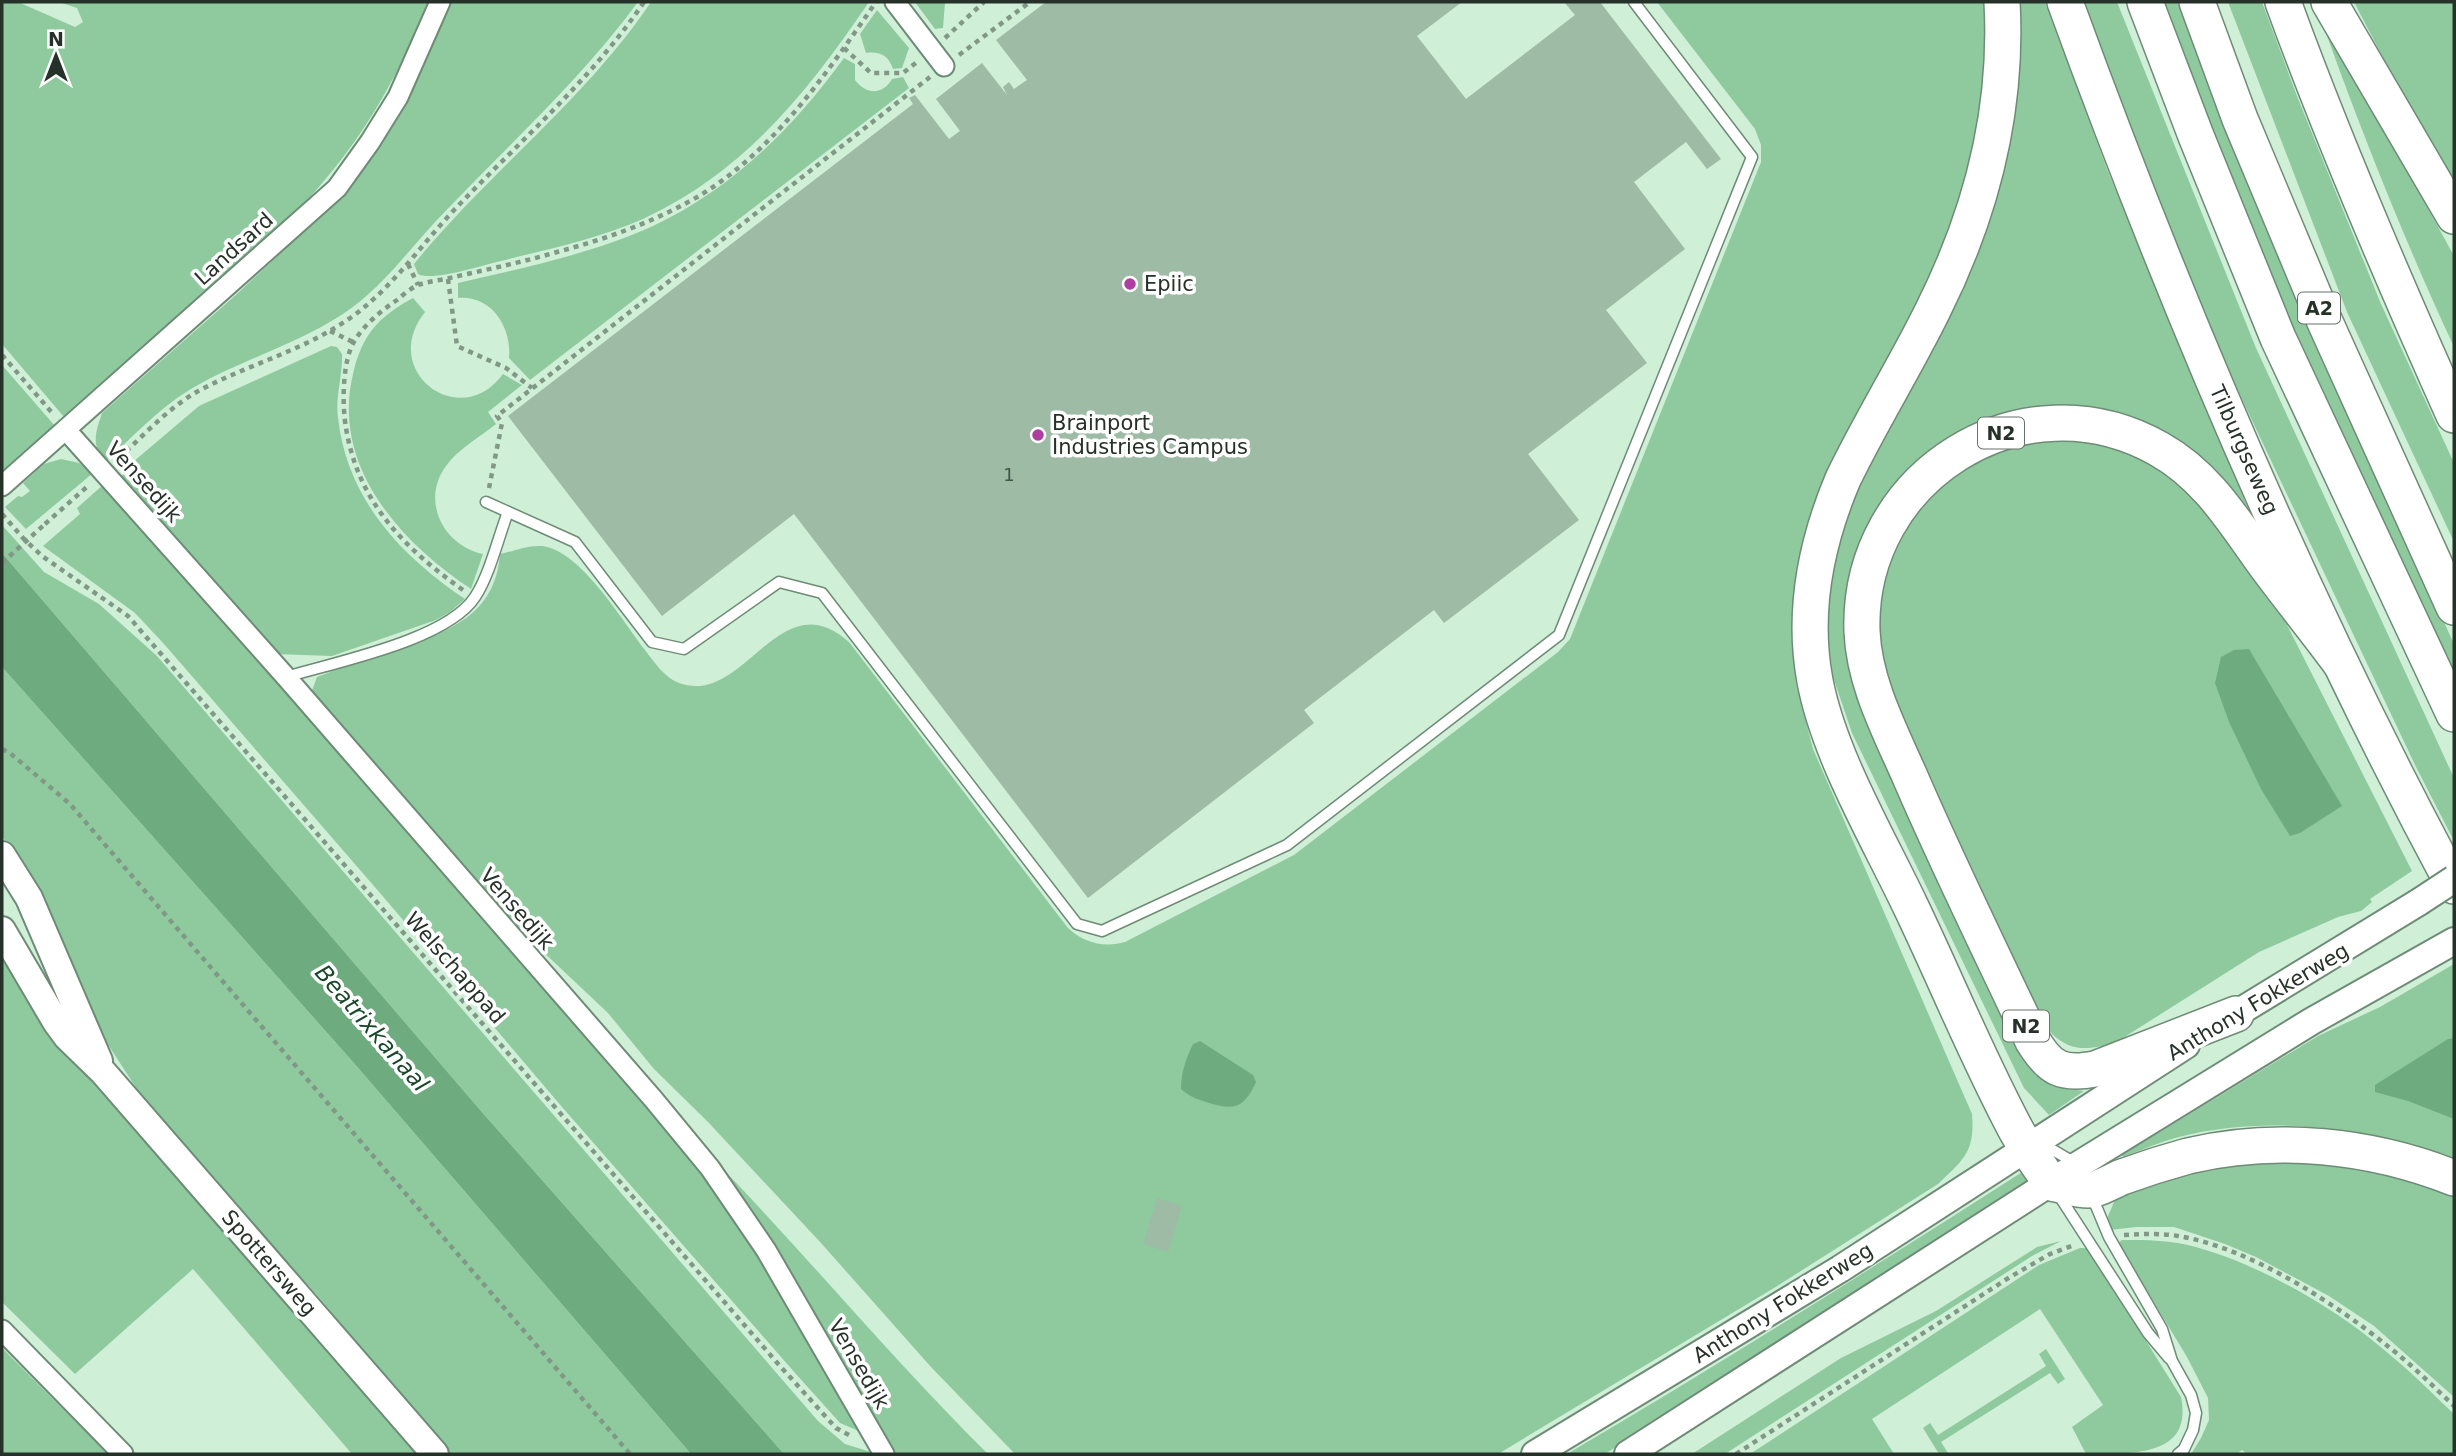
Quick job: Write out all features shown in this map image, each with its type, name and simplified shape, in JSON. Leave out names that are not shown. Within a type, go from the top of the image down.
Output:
[{"type":"highway","name":"N2","points":[[2003,2],[2003,52],[1998,107],[1977,204],[1961,250],[1934,310],[1858,448],[1831,507],[1818,551],[1812,591],[1811,629],[1815,680],[1834,743],[1982,1064],[2027,1147]]},
{"type":"highway","name":"Tilburgseweg","points":[[2064,2],[2124,165],[2207,369],[2341,664],[2454,886]]},
{"type":"highway","name":"A2","points":[[2145,2],[2278,338],[2454,715]]},
{"type":"highway","name":"A2","points":[[2197,2],[2241,119],[2325,322],[2454,607]]},
{"type":"highway","points":[[2283,2],[2315,89],[2390,271],[2454,415]]},
{"type":"highway","points":[[2329,2],[2454,216]]},
{"type":"highway","name":"N2","points":[[2236,1014],[2095,1069],[2064,1071],[2045,1059],[2033,1041],[1923,806],[1872,685],[1862,630],[1864,598],[1871,563],[1883,535],[1901,505],[1924,478],[1956,453],[1987,438],[2024,427],[2051,423],[2095,426],[2119,432],[2159,449],[2213,492],[2341,664]]},
{"type":"highway","points":[[2027,1147],[2073,1180],[2216,1151],[2304,1145],[2360,1152],[2423,1166],[2454,1178]]},
{"type":"main road","name":"Spottersweg","points":[[2,855],[29,898],[103,1072]]},
{"type":"main road","name":"Anthony Fokkerweg","points":[[1535,1454],[1840,1269],[2236,1014],[2353,945],[2454,879]]},
{"type":"main road","name":"Spottersweg","points":[[2,930],[67,1037],[103,1072],[435,1454]]},
{"type":"main road","name":"Anthony Fokkerweg","points":[[1628,1454],[2073,1180],[2312,1021],[2448,945]]},
{"type":"street","name":"Landsard","points":[[3,485],[337,188],[398,97],[440,2]]},
{"type":"street","points":[[895,2],[944,66]]},
{"type":"street","name":"Vensedijk","points":[[66,430],[286,677],[710,1168],[766,1250],[881,1449]]},
{"type":"street","points":[[2,1330],[123,1454]]},
{"type":"lane","points":[[486,502],[575,542],[652,642],[684,649],[779,582],[822,593],[1077,924],[1102,931],[1287,845],[1559,635],[1752,157],[1634,2]]},
{"type":"lane","points":[[286,677],[426,633],[460,615],[475,598],[486,578],[508,512]]},
{"type":"lane","points":[[2073,1180],[2162,1329],[2172,1361]]},
{"type":"lane","points":[[2073,1180],[2089,1241],[2148,1333],[2172,1361],[2191,1395],[2196,1413],[2193,1430],[2184,1449],[2178,1454]]},
{"type":"path","points":[[2,563],[187,398],[330,331],[374,299],[454,210],[594,66],[644,2]]},
{"type":"path","points":[[475,598],[427,565],[408,547],[389,525],[365,488],[349,444],[345,419],[344,387],[353,342],[383,309],[418,285],[591,243],[662,215],[700,195],[763,146],[800,105],[876,2]]},
{"type":"path","points":[[844,48],[871,73],[903,73],[984,2]]},
{"type":"path","points":[[486,502],[502,423],[497,416],[944,66],[1030,2]]},
{"type":"path","points":[[408,264],[418,285]]},
{"type":"path","points":[[448,279],[457,346],[506,368],[532,388]]},
{"type":"path","points":[[330,331],[353,342]]},
{"type":"path","points":[[2,355],[66,430]]},
{"type":"path","name":"Welschappad","points":[[2,514],[42,556],[128,615],[780,1366],[836,1428],[881,1449]]},
{"type":"path","points":[[2,749],[70,804],[630,1454]]},
{"type":"path","points":[[2109,1237],[2154,1234],[2176,1236],[2196,1240],[2260,1265],[2355,1321],[2391,1349],[2454,1406]]},
{"type":"path","points":[[1736,1454],[2010,1277],[2050,1254],[2089,1241]]},
{"type":"shaded area","points":[[2,2],[18,2],[75,27],[83,22],[77,8],[59,2],[429,2],[375,111],[322,184],[300,208],[64,417],[2,344]]},
{"type":"shaded area","points":[[452,2],[638,2],[566,87],[437,220],[393,270],[357,304],[325,325],[196,386],[160,411],[106,461],[96,444],[96,432],[102,413],[238,293],[344,194],[384,140],[405,106]]},
{"type":"shaded area","points":[[651,2],[869,2],[822,68],[771,127],[713,178],[679,200],[643,219],[591,238],[458,272],[434,276],[418,274],[414,264],[473,198],[597,71]]},
{"type":"shaded area","points":[[915,2],[945,2],[943,28],[935,29]]},
{"type":"shaded area","points":[[1657,2],[1994,2],[1969,204],[1807,545],[1793,630],[1796,683],[1813,749],[1972,1114],[1972,1137],[1966,1154],[1938,1184],[1774,1288],[1498,1454],[1015,1454],[931,1367],[821,1243],[708,1122],[654,1069],[608,1013],[488,900],[310,696],[317,677],[435,635],[466,618],[479,607],[489,592],[500,554],[531,546],[556,550],[571,560],[599,588],[656,665],[679,683],[702,686],[724,678],[782,634],[802,625],[824,627],[849,642],[1068,928],[1095,943],[1125,942],[1294,855],[1558,652],[1570,639],[1761,162],[1761,145],[1755,129]]},
{"type":"shaded area","points":[[2010,2],[2045,2],[2107,169],[2262,542],[2128,429],[1936,459],[1851,631],[2035,1075],[2064,1088],[2084,1091],[2049,1115],[2024,1088],[1852,733],[1833,677],[1827,628],[1828,553],[1866,452],[1926,347]]},
{"type":"shaded area","points":[[2083,2],[2117,2],[2256,348],[2454,778],[2454,841],[2416,767],[2223,359],[2141,158]]},
{"type":"shaded area","points":[[2163,2],[2183,2],[2311,330],[2454,644],[2454,675],[2295,336],[2210,130]]},
{"type":"shaded area","points":[[2228,2],[2262,2],[2381,304],[2454,463],[2454,542],[2347,312]]},
{"type":"shaded area","points":[[2315,2],[2454,256],[2454,347],[2380,176]]},
{"type":"shaded area","points":[[2354,2],[2454,2],[2454,194]]},
{"type":"shaded area","points":[[877,10],[909,48],[902,68],[893,69],[889,61],[880,54],[866,53],[860,34]]},
{"type":"shaded area","points":[[844,58],[855,64],[855,80],[864,88],[879,90],[892,79],[903,77],[909,88],[530,380],[509,358],[503,325],[490,308],[470,298],[458,298],[458,283],[606,245],[682,211],[735,175],[759,154],[804,109]]},
{"type":"shaded area","points":[[413,298],[425,312],[413,334],[411,355],[418,373],[430,387],[447,396],[466,398],[485,391],[503,374],[522,385],[488,412],[496,424],[470,443],[446,466],[435,493],[440,520],[447,532],[457,542],[483,554],[471,589],[420,549],[397,525],[377,498],[362,470],[352,440],[349,408],[353,374],[361,348],[381,320]]},
{"type":"shaded area","points":[[331,346],[337,347],[342,354],[337,410],[343,447],[365,500],[381,523],[419,564],[465,599],[436,620],[332,656],[274,654],[120,478],[133,462],[199,406]]},
{"type":"shaded area","points":[[2,365],[55,426],[2,472]]},
{"type":"shaded area","points":[[2007,439],[2121,442],[2206,498],[2282,615],[2412,871],[2370,899],[2372,902],[2361,911],[2338,917],[2259,952],[2115,1043],[2092,1048],[2066,1044],[2041,1023],[1900,739],[1875,645],[1889,544],[1967,456]]},
{"type":"shaded area","points":[[61,459],[79,463],[93,473],[26,529],[5,507],[18,496],[22,497],[30,491],[23,483],[44,464]]},
{"type":"shaded area","points":[[104,484],[696,1165],[750,1243],[861,1432],[840,1423],[796,1374],[562,1107],[164,644],[135,613],[43,546],[80,514],[77,508]]},
{"type":"shaded area","points":[[2,525],[44,572],[99,604],[157,656],[818,1421],[845,1444],[873,1454],[784,1454],[481,1111],[2,553]]},
{"type":"shaded area","points":[[2,667],[353,1062],[691,1454],[451,1454],[318,1296],[205,1172],[142,1097],[96,1026],[29,877],[2,836]]},
{"type":"shaded area","points":[[2,944],[69,1053],[416,1454],[352,1454],[193,1269],[75,1374],[2,1302]]},
{"type":"shaded area","points":[[2454,964],[2454,1160],[2422,1148],[2354,1132],[2282,1126],[2212,1130],[2172,1139],[2123,1157],[2121,1153],[2318,1036],[2380,1007]]},
{"type":"shaded area","points":[[2260,1161],[2348,1164],[2395,1174],[2454,1195],[2454,1397],[2374,1326],[2329,1296],[2256,1257],[2174,1227],[2110,1230],[2108,1216],[2117,1195],[2196,1170]]},
{"type":"shaded area","points":[[2030,1167],[2035,1176],[1605,1454],[1567,1454],[1800,1313]]},
{"type":"shaded area","points":[[720,1170],[724,1170],[920,1384],[988,1454],[895,1454],[854,1381]]},
{"type":"shaded area","points":[[2122,1240],[2169,1242],[2220,1255],[2270,1276],[2341,1317],[2383,1349],[2454,1414],[2454,1454],[2247,1454],[2242,1450],[2237,1454],[2191,1454],[2209,1420],[2208,1398],[2187,1357],[2118,1243]]},
{"type":"shaded area","points":[[2061,1241],[2032,1256],[1725,1454],[1692,1454],[1841,1358],[1936,1311],[2037,1247]]},
{"type":"shaded area","points":[[2086,1248],[2095,1259],[2181,1397],[2182,1416],[2178,1431],[2169,1441],[2141,1452],[2086,1454],[2072,1427],[2103,1405],[2040,1309],[1872,1419],[1894,1454],[1750,1454],[2039,1265]]},
{"type":"shaded area","points":[[2,1348],[108,1454],[2,1452]]},
{"type":"shaded area","points":[[2046,1349],[2065,1379],[2058,1384],[2050,1373],[1941,1442],[1948,1453],[1939,1454],[1923,1428],[1930,1423],[1938,1435],[2046,1366],[2039,1354]]},
{"type":"water","name":"Beatrixkanaal","points":[[2,553],[481,1111],[784,1454],[691,1454],[353,1062],[2,667]]},
{"type":"water","points":[[2249,649],[2342,806],[2300,833],[2290,836],[2261,789],[2229,722],[2215,683],[2221,657],[2234,650]]},
{"type":"water","points":[[2454,1038],[2454,1119],[2408,1101],[2375,1092],[2375,1085],[2448,1039]]},
{"type":"water","points":[[1200,1041],[1253,1075],[1256,1082],[1242,1103],[1231,1107],[1215,1105],[1181,1089],[1188,1055],[1193,1044]]},
{"type":"building","name":"Brainport Industries Campus","points":[[1046,2],[1462,2],[1417,36],[1466,99],[1575,15],[1564,2],[1600,2],[1721,159],[1707,169],[1686,142],[1634,182],[1685,249],[1606,310],[1647,363],[1528,454],[1579,520],[1444,623],[1434,610],[1304,710],[1314,723],[1088,898],[794,514],[662,616],[508,416],[913,104],[909,98],[915,95],[949,139],[960,131],[936,99],[982,63],[1007,95],[1003,87],[1009,82],[1014,89],[1027,80],[996,40]]},
{"type":"building","points":[[1157,1198],[1182,1206],[1168,1252],[1143,1244]]},
{"type":"place","name":"Epiic","points":[[1130,284]]},
{"type":"place","name":"Brainport Industries Campus","points":[[1038,435]]}]
